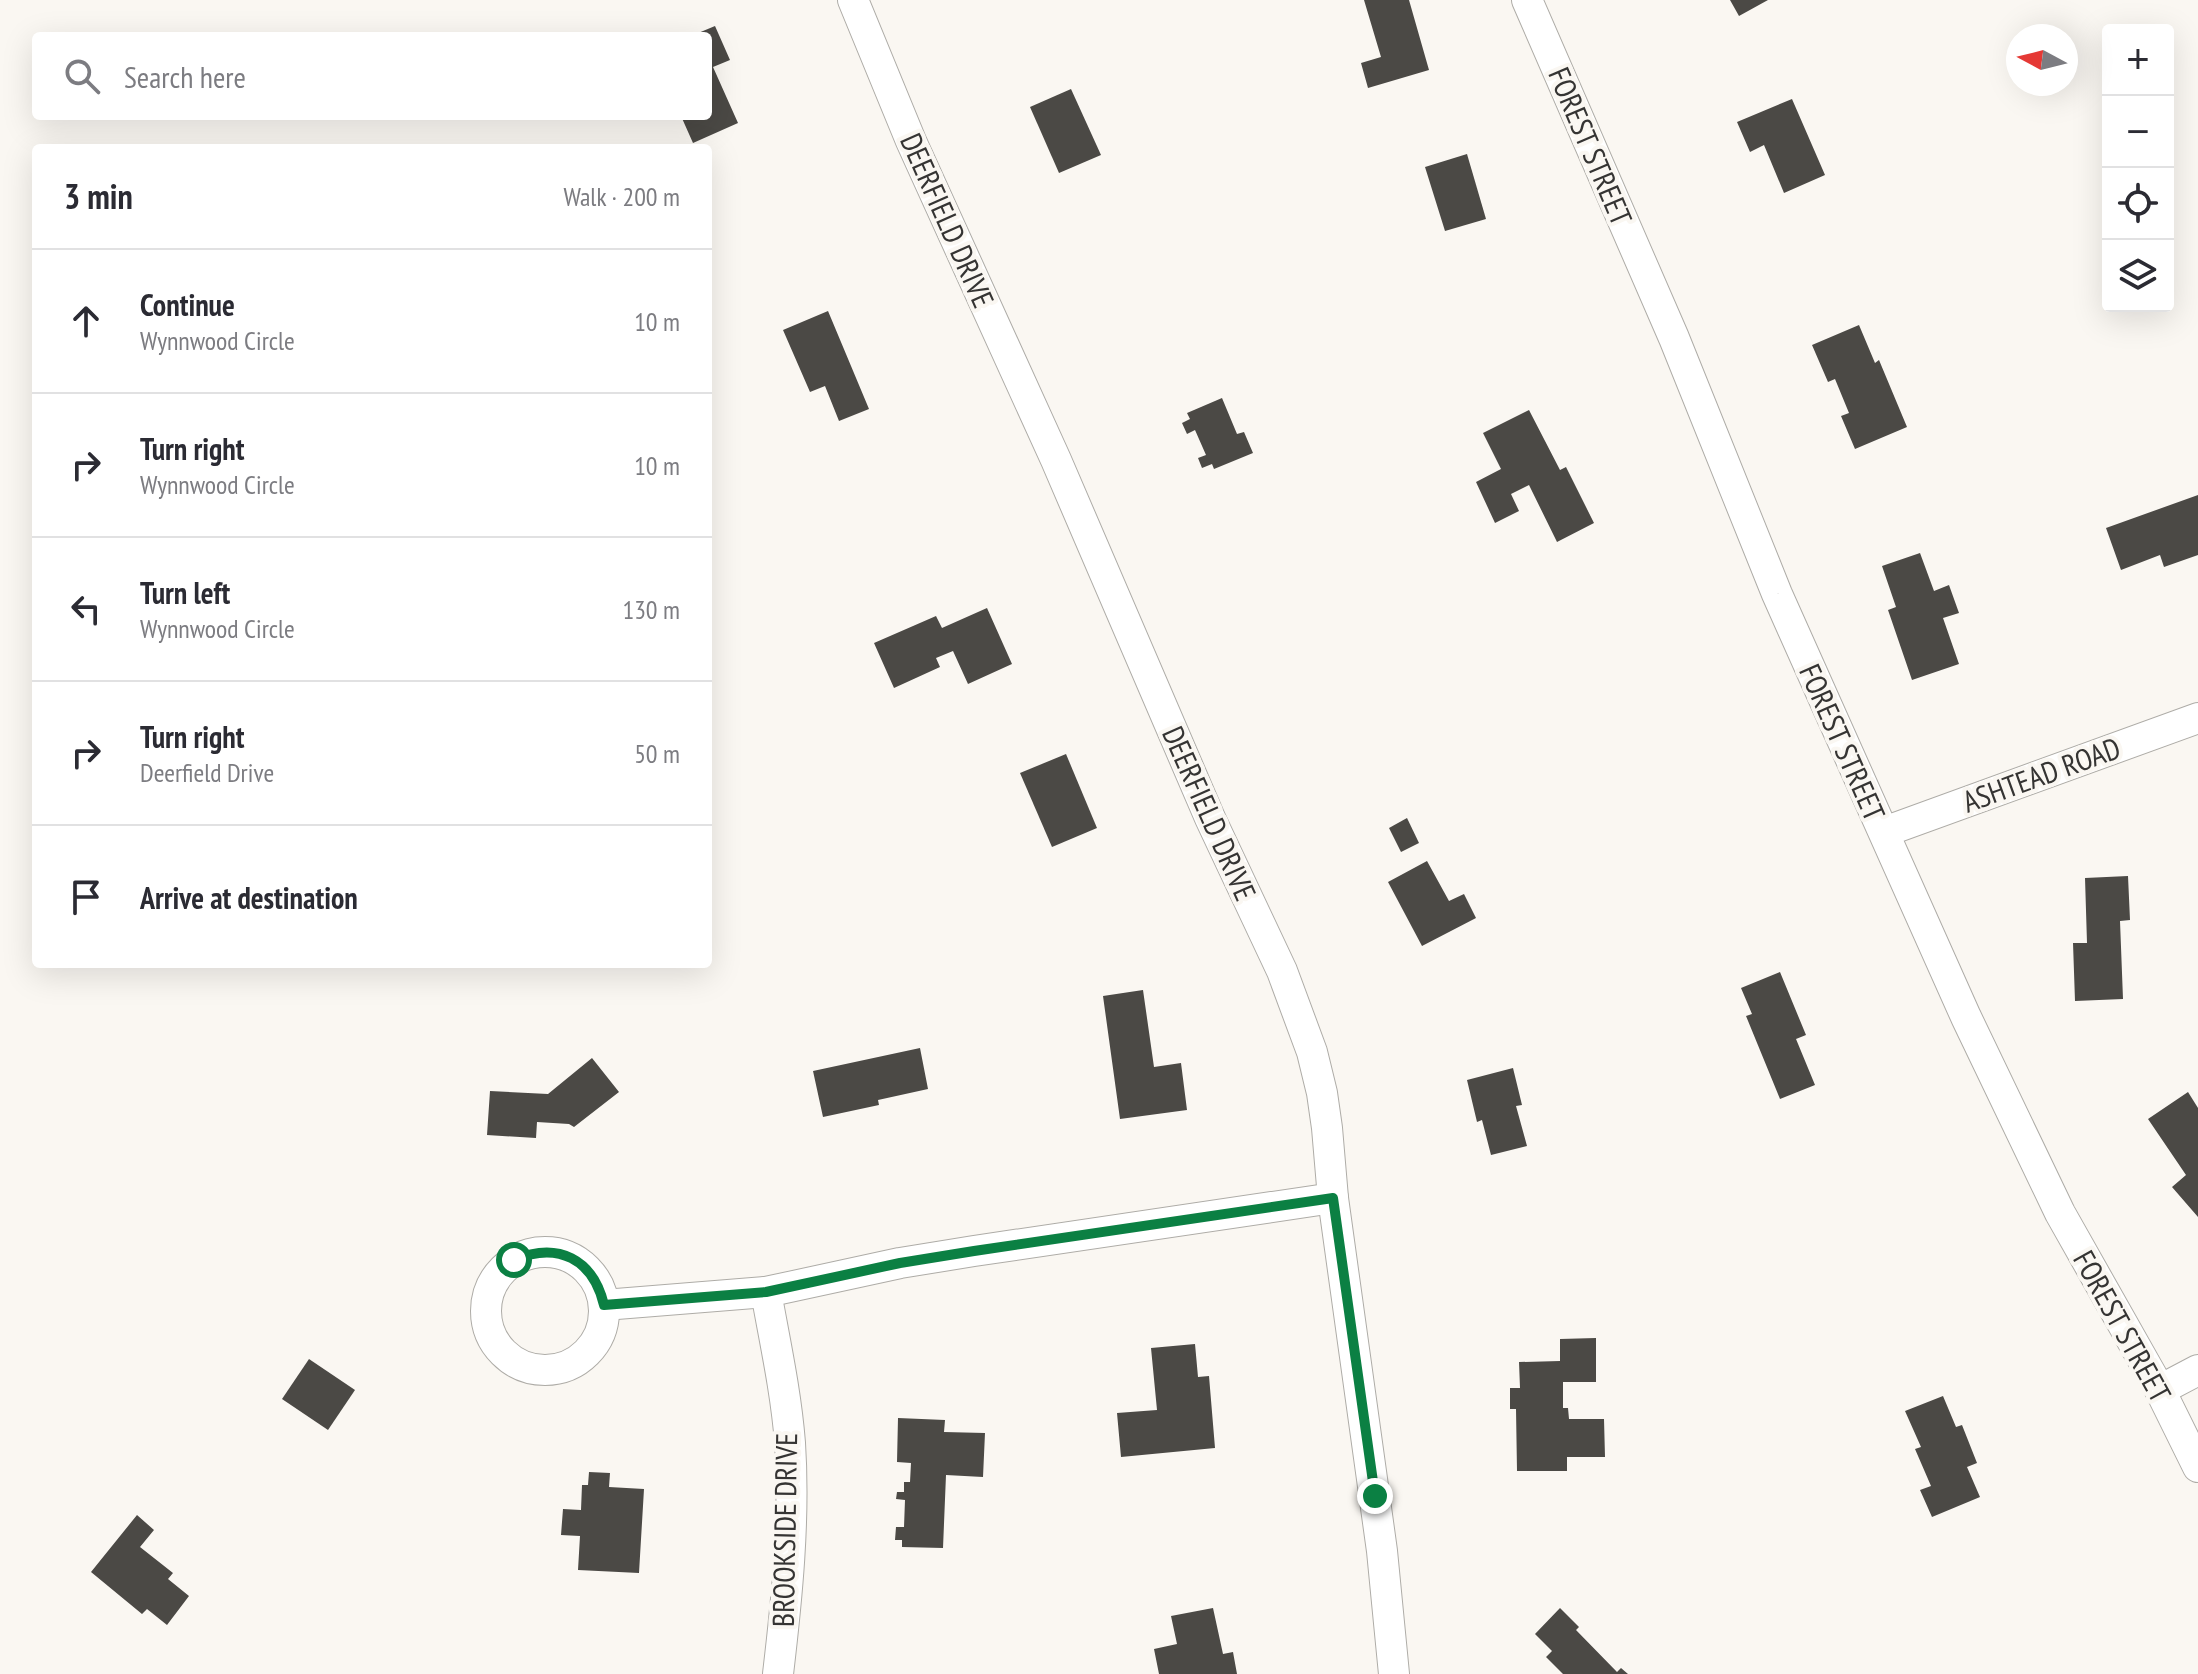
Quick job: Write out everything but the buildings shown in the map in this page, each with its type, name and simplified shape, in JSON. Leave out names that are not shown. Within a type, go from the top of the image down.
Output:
[{"type":"street","name":"DEERFIELD DRIVE","points":[[853,0],[911,141],[1050,447],[1210,818],[1282,971],[1312,1052],[1322,1093],[1333,1198],[1377,1509],[1394,1674]]},
{"type":"street","name":"FOREST STREET","points":[[1527,0],[1668,325],[1777,594],[2027,1148],[2086,1261],[2160,1390],[2198,1467]]},
{"type":"street","name":"ASHTEAD ROAD","points":[[1884,832],[2198,718]]},
{"type":"street","points":[[604,1305],[766,1292],[900,1263],[1333,1198]]},
{"type":"street","name":"BROOKSIDE DRIVE","points":[[766,1292],[790,1443],[789,1544],[778,1674]]},
{"type":"street","points":[[2160,1390],[2198,1370]]},
{"type":"route","points":[[514,1260],[543,1252],[571,1257],[594,1277],[604,1305],[714,1298],[811,1284],[900,1263],[974,1251],[1333,1198],[1375,1496]]}]
